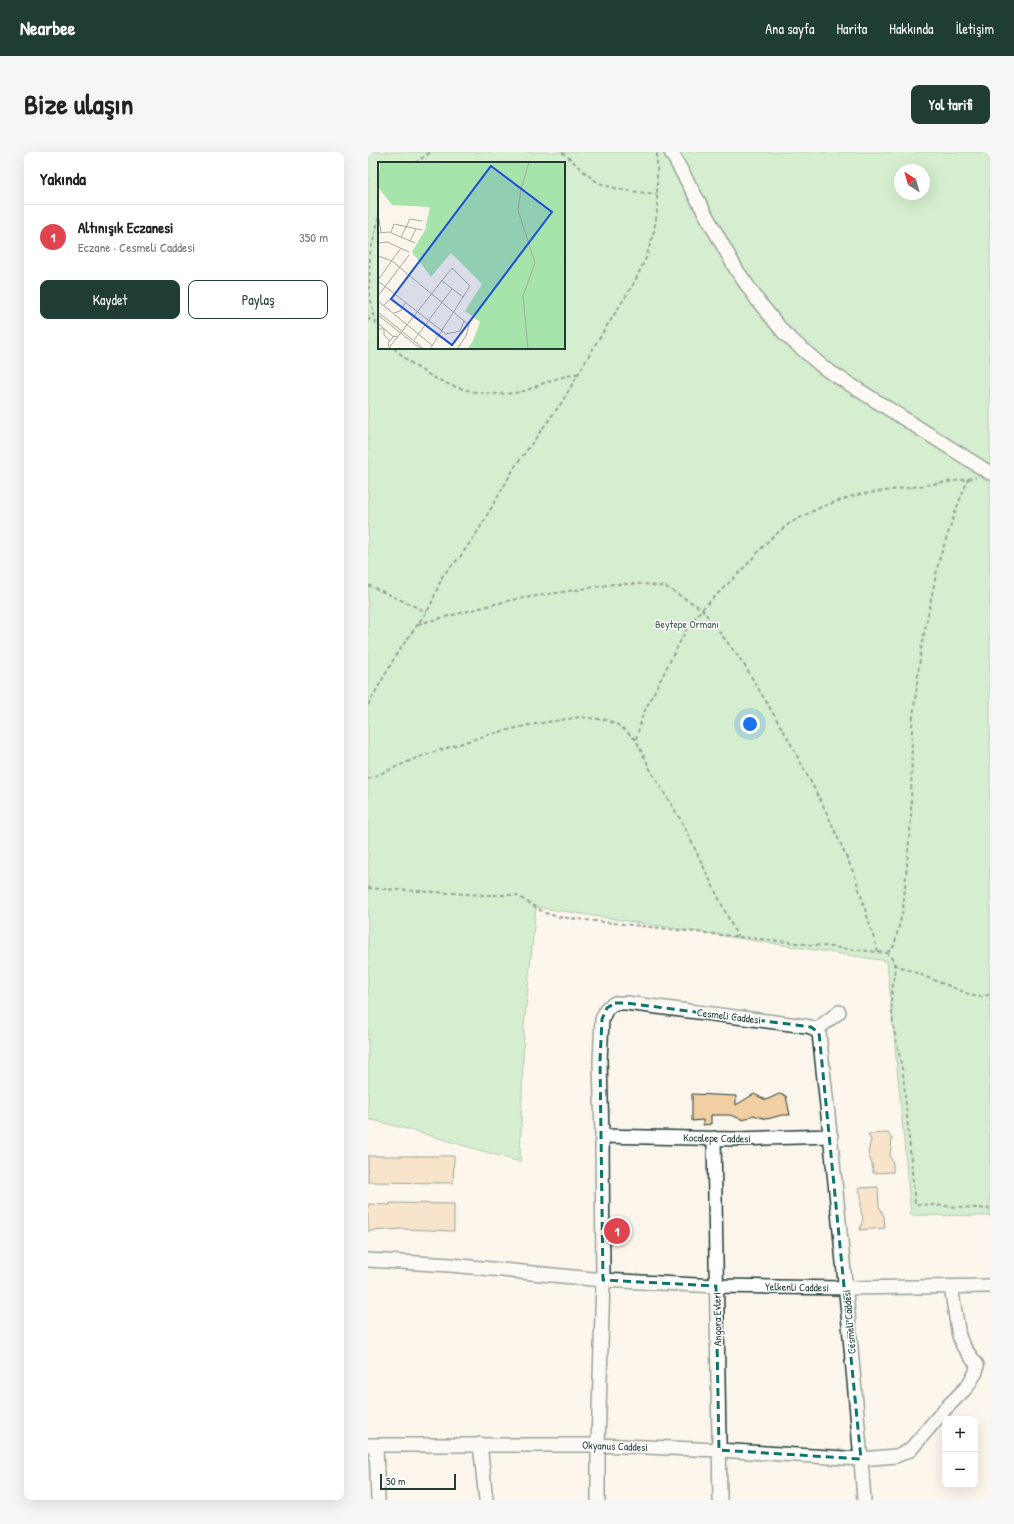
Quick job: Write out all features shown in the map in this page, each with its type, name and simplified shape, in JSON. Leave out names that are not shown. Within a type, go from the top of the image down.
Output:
[{"type":"street","points":[[671,152],[736,269],[758,301],[785,334],[824,368],[990,472]]},
{"type":"street","name":"Cesmeli Caddesi","points":[[598,1500],[598,1445],[603,1280],[600,1061],[602,1019],[607,1008],[615,1003],[626,1003],[806,1026],[816,1030],[819,1033],[846,1288],[864,1500]]},
{"type":"street","points":[[816,1030],[839,1012]]},
{"type":"street","name":"Kocalepe Caddesi","points":[[602,1136],[737,1139],[831,1136]]},
{"type":"street","name":"Angora Evleri","points":[[714,1138],[720,1500]]},
{"type":"street","name":"Yelkenli Caddesi","points":[[368,1260],[452,1265],[603,1280],[716,1286],[846,1288],[951,1288],[990,1286]]},
{"type":"street","name":"Okyanus Caddesi","points":[[372,1445],[598,1445],[720,1450],[861,1459],[896,1456],[910,1450],[945,1409],[967,1387],[976,1372],[977,1365],[970,1353],[963,1346],[959,1336],[951,1288]]},
{"type":"street","points":[[480,1444],[486,1500]]},
{"type":"street","points":[[372,1445],[378,1500]]},
{"type":"path","points":[[416,162],[431,152]]},
{"type":"path","points":[[562,152],[594,180],[614,188],[657,194]]},
{"type":"path","points":[[368,705],[396,655],[427,612],[443,575],[460,557],[478,532],[516,465],[562,402],[634,283],[646,258],[654,231],[657,213],[657,152]]},
{"type":"path","points":[[378,221],[370,253],[369,291],[376,323],[378,326]]},
{"type":"path","points":[[368,321],[374,313]]},
{"type":"path","points":[[395,349],[422,371],[452,387],[485,394],[521,392],[550,380],[579,373]]},
{"type":"path","points":[[636,740],[643,714],[687,628],[702,609],[740,572],[770,539],[790,523],[821,507],[856,495],[968,479],[990,472]]},
{"type":"path","points":[[887,953],[894,946],[903,910],[910,818],[912,726],[921,649],[939,560],[968,479]]},
{"type":"path","points":[[418,624],[511,600],[614,584],[643,584],[666,587],[702,609],[744,663],[786,735],[825,809],[855,876],[878,952]]},
{"type":"path","points":[[368,585],[427,612]]},
{"type":"path","points":[[368,779],[419,757],[455,745],[529,725],[580,717],[607,720],[620,726],[636,740],[652,773],[682,822],[737,936]]},
{"type":"path","points":[[368,888],[482,895],[516,895],[545,913],[559,917],[887,953],[893,960],[894,964],[891,1000],[893,1024],[902,1073],[915,1204],[990,1209]]},
{"type":"path","points":[[894,964],[974,996],[983,997],[990,994]]},
{"type":"highlighted area","points":[[615,1003],[626,1003],[811,1027],[819,1033],[861,1459],[719,1450],[716,1286],[603,1280],[600,1061],[602,1019],[607,1008]]},
{"type":"green space","name":"Beytepe Ormanı","points":[[368,152],[990,152],[990,1216],[911,1215],[887,961],[536,907],[524,1027],[520,1162],[368,1119]]},
{"type":"building","points":[[692,1094],[736,1096],[736,1105],[754,1094],[766,1100],[779,1094],[786,1096],[790,1115],[782,1115],[767,1119],[753,1115],[744,1120],[730,1115],[711,1115],[711,1124],[703,1125],[703,1120],[692,1121]]},
{"type":"building","points":[[888,1133],[892,1139],[890,1156],[893,1163],[893,1172],[873,1173],[872,1164],[868,1153],[871,1140],[868,1134]]},
{"type":"building","points":[[368,1156],[454,1156],[453,1183],[368,1182]]},
{"type":"building","points":[[878,1187],[879,1206],[884,1216],[885,1228],[860,1230],[863,1218],[861,1212],[861,1195],[858,1188]]},
{"type":"building","points":[[390,1203],[454,1204],[454,1231],[404,1229],[368,1231],[368,1204],[390,1205]]},
{"type":"place","name":"Altınışık Eczanesi","points":[[617,1231]]}]
